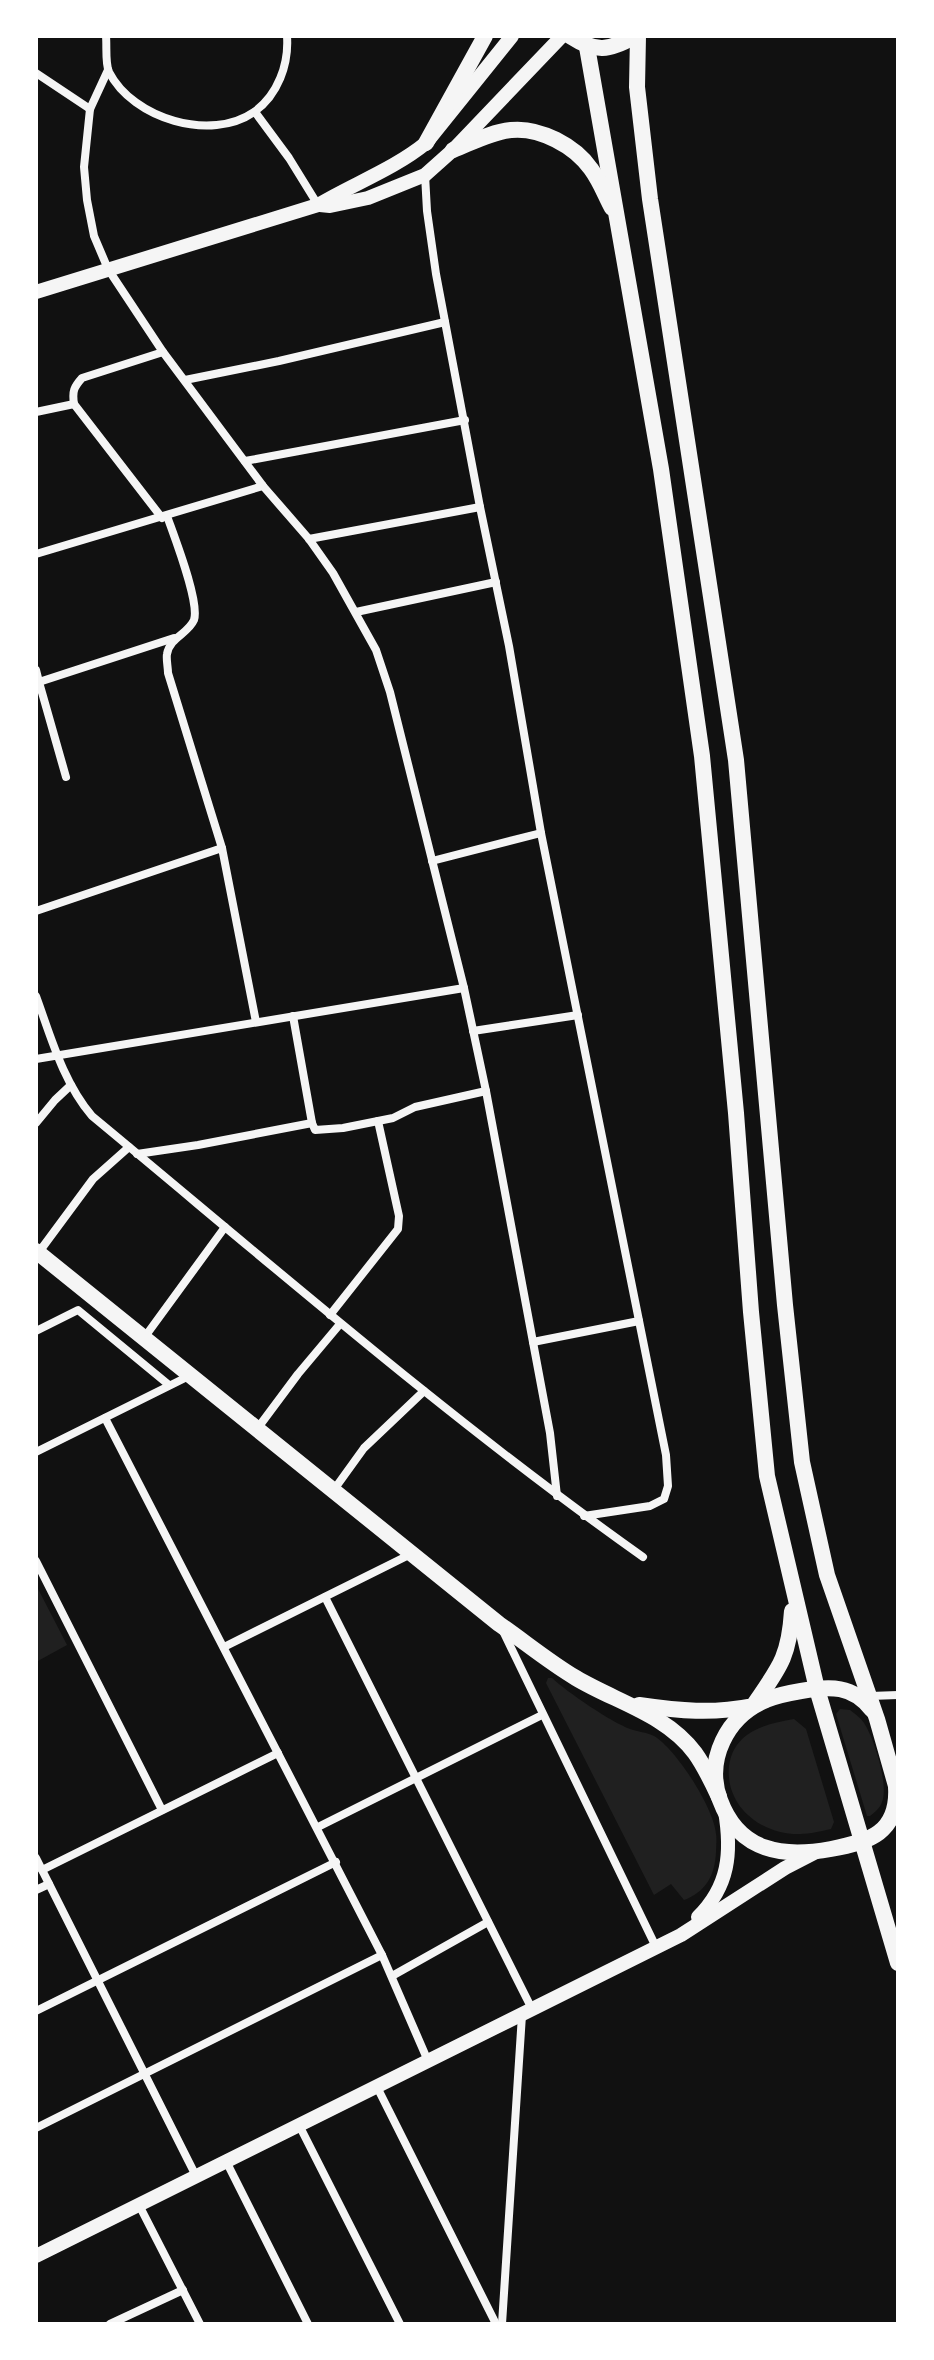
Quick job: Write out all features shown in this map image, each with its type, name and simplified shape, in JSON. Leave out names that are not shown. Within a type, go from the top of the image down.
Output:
[{"type":"main road","points":[[426,143],[485,36]]},
{"type":"main road","points":[[37,1252],[499,1624],[575,1678],[657,1719],[693,1750],[722,1804],[744,1836],[787,1854],[817,1851],[864,1842],[890,1820],[897,1790],[877,1719],[827,1575],[802,1462],[736,760],[650,199],[637,87],[637,36],[614,48],[587,47],[570,36]]},
{"type":"main road","points":[[587,47],[661,469],[702,756],[767,1476],[817,1689],[898,1963]]},
{"type":"main road","points":[[453,150],[512,130],[540,133],[566,145],[591,168],[619,221]]},
{"type":"main road","points":[[722,1804],[716,1765],[719,1749],[725,1734],[753,1706],[780,1667],[787,1651],[793,1593]]},
{"type":"main road","points":[[628,1704],[703,1713],[753,1706],[775,1696],[834,1687],[855,1694],[877,1719]]},
{"type":"street","points":[[106,36],[108,70],[90,109],[84,167],[94,236],[108,269],[163,352],[263,486],[309,539],[333,573],[376,650],[390,692],[464,988],[486,1091],[550,1433],[557,1496]]},
{"type":"street","points":[[108,70],[119,86],[141,107],[168,119],[195,125],[217,125],[255,112],[276,88],[285,68],[287,36]]},
{"type":"street","points":[[36,292],[319,205],[412,154],[426,143],[512,36]]},
{"type":"street","points":[[319,205],[330,206],[368,198],[425,175],[562,36]]},
{"type":"street","points":[[36,73],[90,109]]},
{"type":"street","points":[[255,112],[319,205]]},
{"type":"street","points":[[425,175],[427,211],[445,322],[541,833],[666,1455],[668,1486],[664,1499],[650,1506],[584,1516]]},
{"type":"street","points":[[185,380],[445,322]]},
{"type":"street","points":[[39,682],[174,638],[191,626],[195,617],[180,551],[164,517],[74,404],[74,386],[82,378],[163,352]]},
{"type":"street","points":[[36,412],[74,404]]},
{"type":"street","points":[[245,461],[465,420]]},
{"type":"street","points":[[36,554],[263,486]]},
{"type":"street","points":[[309,539],[480,507]]},
{"type":"street","points":[[356,612],[496,582]]},
{"type":"street","points":[[174,638],[167,653],[168,673],[222,848],[256,1022]]},
{"type":"street","points":[[36,670],[66,777]]},
{"type":"street","points":[[432,861],[541,833]]},
{"type":"street","points":[[36,911],[222,848]]},
{"type":"street","points":[[36,1059],[464,988]]},
{"type":"street","points":[[36,996],[71,1085],[92,1116],[340,1324],[557,1496],[643,1557]]},
{"type":"street","points":[[473,1031],[578,1015]]},
{"type":"street","points":[[293,1016],[315,1130],[393,1118],[415,1107],[486,1091]]},
{"type":"street","points":[[36,1123],[71,1085]]},
{"type":"street","points":[[330,1315],[398,1229],[399,1216],[378,1121]]},
{"type":"street","points":[[137,1154],[312,1123]]},
{"type":"street","points":[[37,1252],[93,1179],[129,1147]]},
{"type":"street","points":[[144,1338],[225,1227]]},
{"type":"street","points":[[36,1331],[78,1310],[169,1385]]},
{"type":"street","points":[[533,1342],[639,1321]]},
{"type":"street","points":[[257,1430],[340,1324]]},
{"type":"street","points":[[36,1452],[190,1375]]},
{"type":"street","points":[[333,1491],[364,1448],[424,1391]]},
{"type":"street","points":[[105,1418],[336,1862],[392,1976],[428,2061]]},
{"type":"street","points":[[224,1647],[411,1554]]},
{"type":"street","points":[[36,1561],[162,1810]]},
{"type":"street","points":[[325,1597],[488,1922],[527,2011],[499,2324]]},
{"type":"street","points":[[499,1624],[656,1947]]},
{"type":"street","points":[[869,1696],[898,1695]]},
{"type":"street","points":[[318,1827],[542,1715]]},
{"type":"street","points":[[42,1870],[278,1753]]},
{"type":"street","points":[[681,1935],[711,1905],[722,1883],[729,1849],[722,1804]]},
{"type":"street","points":[[36,2256],[681,1935],[817,1851]]},
{"type":"street","points":[[36,1858],[196,2176]]},
{"type":"street","points":[[36,2011],[336,1862]]},
{"type":"street","points":[[36,1890],[49,1884]]},
{"type":"street","points":[[392,1976],[488,1922]]},
{"type":"street","points":[[36,2128],[382,1955]]},
{"type":"street","points":[[377,2087],[499,2324]]},
{"type":"street","points":[[299,2125],[400,2324]]},
{"type":"street","points":[[226,2161],[308,2324]]},
{"type":"street","points":[[139,2205],[200,2324]]},
{"type":"street","points":[[110,2324],[183,2290]]},
{"type":"shaded area","points":[[36,1585],[67,1645],[36,1662]]},
{"type":"shaded area","points":[[548,1678],[612,1720],[654,1736],[683,1766],[709,1810],[716,1836],[714,1868],[708,1882],[692,1897],[684,1900],[671,1884],[654,1895],[546,1683]]},
{"type":"shaded area","points":[[840,1709],[850,1710],[863,1721],[879,1762],[884,1794],[880,1806],[870,1816],[867,1816],[836,1714]]},
{"type":"shaded area","points":[[794,1719],[806,1729],[834,1822],[831,1829],[800,1834],[772,1830],[749,1816],[733,1794],[729,1766],[740,1741],[758,1729]]}]
